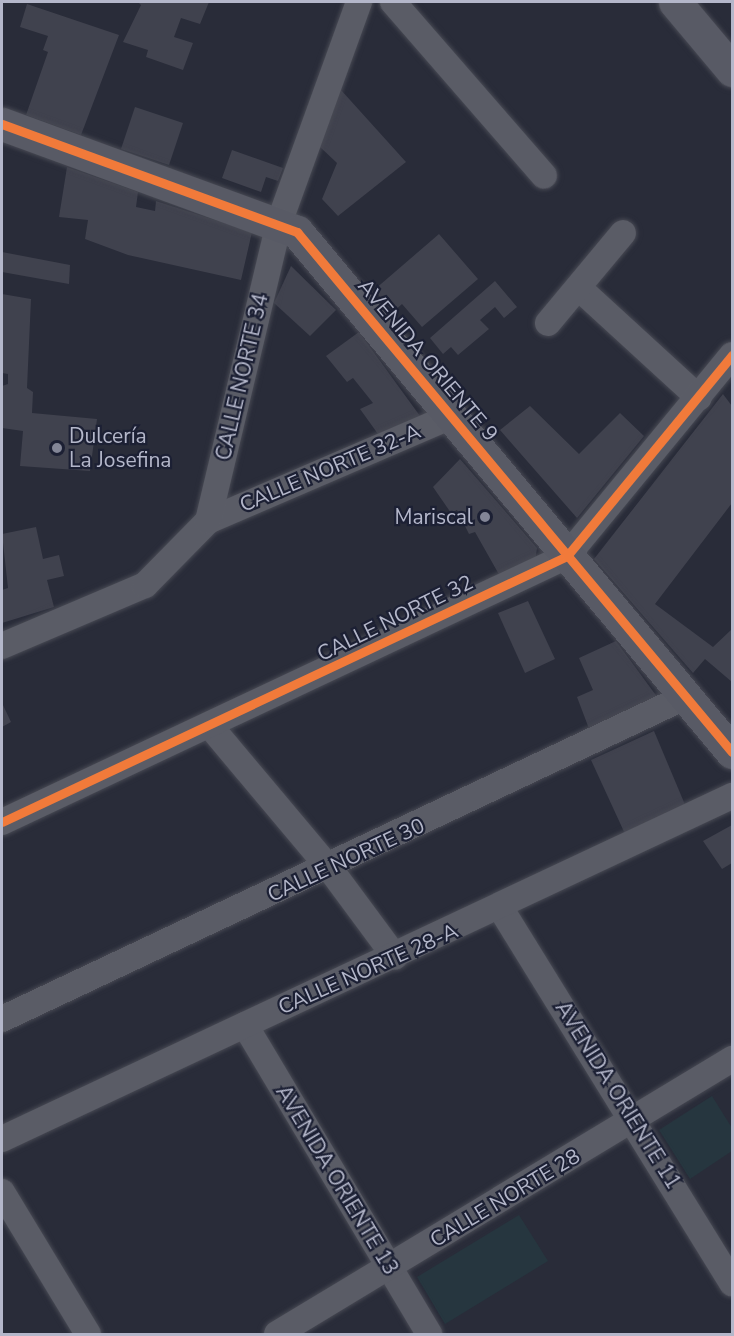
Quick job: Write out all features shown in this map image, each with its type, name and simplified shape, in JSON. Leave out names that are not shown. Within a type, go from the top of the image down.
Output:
[{"type":"street","name":"CALLE NORTE 34","points":[[208,521],[279,223],[359,2]]},
{"type":"street","points":[[393,2],[544,176]]},
{"type":"street","points":[[675,2],[732,70]]},
{"type":"street","name":"AVENIDA ORIENTE 9","points":[[2,124],[279,223],[297,232],[732,752]]},
{"type":"street","points":[[548,323],[580,289],[622,233]]},
{"type":"street","points":[[580,289],[699,398]]},
{"type":"street","name":"CALLE NORTE 32","points":[[2,822],[567,556],[699,398],[729,368]]},
{"type":"street","name":"CALLE NORTE 32-A","points":[[208,521],[452,416]]},
{"type":"street","points":[[2,645],[145,585],[208,521]]},
{"type":"street","name":"CALLE NORTE 30","points":[[2,1019],[330,869],[687,696]]},
{"type":"street","points":[[210,726],[330,869],[395,957]]},
{"type":"street","name":"CALLE NORTE 28-A","points":[[2,1139],[245,1025],[501,909],[732,795]]},
{"type":"street","name":"AVENIDA ORIENTE 11","points":[[501,909],[635,1121],[732,1283]]},
{"type":"street","name":"AVENIDA ORIENTE 13","points":[[245,1025],[429,1335]]},
{"type":"street","name":"CALLE NORTE 28","points":[[277,1335],[635,1121],[732,1059]]},
{"type":"street","points":[[2,1192],[88,1335]]},
{"type":"shaded area","points":[[712,1096],[732,1128],[732,1151],[690,1179],[659,1130]]},
{"type":"shaded area","points":[[519,1215],[548,1261],[445,1324],[417,1277]]},
{"type":"building","points":[[138,2],[209,2],[200,24],[181,18],[174,37],[193,43],[183,70],[146,57],[148,50],[123,42],[141,5]]},
{"type":"building","points":[[27,4],[119,35],[81,135],[26,115],[48,52],[43,50],[48,36],[20,27]]},
{"type":"building","points":[[341,90],[406,162],[338,216],[322,199],[337,163],[320,147]]},
{"type":"building","points":[[135,107],[183,123],[169,165],[121,149]]},
{"type":"building","points":[[232,150],[283,168],[278,181],[266,177],[261,192],[222,178]]},
{"type":"building","points":[[67,167],[138,192],[136,207],[155,211],[156,201],[252,232],[241,280],[128,255],[85,239],[88,220],[59,217]]},
{"type":"building","points":[[439,234],[478,279],[422,327],[402,304],[393,312],[374,290]]},
{"type":"building","points":[[2,252],[70,265],[69,284],[2,272]]},
{"type":"building","points":[[291,266],[336,310],[310,336],[274,303]]},
{"type":"building","points":[[495,281],[517,307],[504,318],[495,307],[480,320],[489,329],[458,355],[451,347],[443,354],[430,338]]},
{"type":"building","points":[[2,294],[31,299],[27,388],[33,392],[32,413],[97,419],[90,471],[20,466],[23,431],[2,428],[2,386],[8,384],[8,374],[2,373]]},
{"type":"building","points":[[359,332],[420,416],[378,434],[360,409],[373,403],[353,378],[347,382],[326,356]]},
{"type":"building","points":[[723,394],[732,406],[732,503],[655,604],[713,647],[732,629],[732,682],[705,659],[693,673],[594,559]]},
{"type":"building","points":[[530,406],[579,454],[620,413],[644,436],[577,518],[500,430]]},
{"type":"building","points":[[460,459],[537,548],[535,562],[501,578],[475,532],[469,534],[457,510],[451,513],[433,487]]},
{"type":"building","points":[[36,527],[43,559],[59,555],[64,576],[47,580],[54,607],[2,623],[2,590],[8,588],[2,534]]},
{"type":"building","points":[[528,601],[555,659],[525,673],[498,613]]},
{"type":"building","points":[[616,641],[658,698],[591,734],[577,697],[593,690],[579,658]]},
{"type":"building","points":[[2,703],[11,722],[2,727]]},
{"type":"building","points":[[654,731],[686,807],[626,836],[591,760]]},
{"type":"building","points":[[732,825],[732,863],[722,869],[703,841]]},
{"type":"cycle path","points":[[2,124],[297,232],[732,752]]},
{"type":"cycle path","points":[[2,822],[567,556],[732,355]]},
{"type":"place","name":"Dulcería La Josefina","points":[[57,448]]},
{"type":"place","name":"Mariscal","points":[[485,517]]}]
